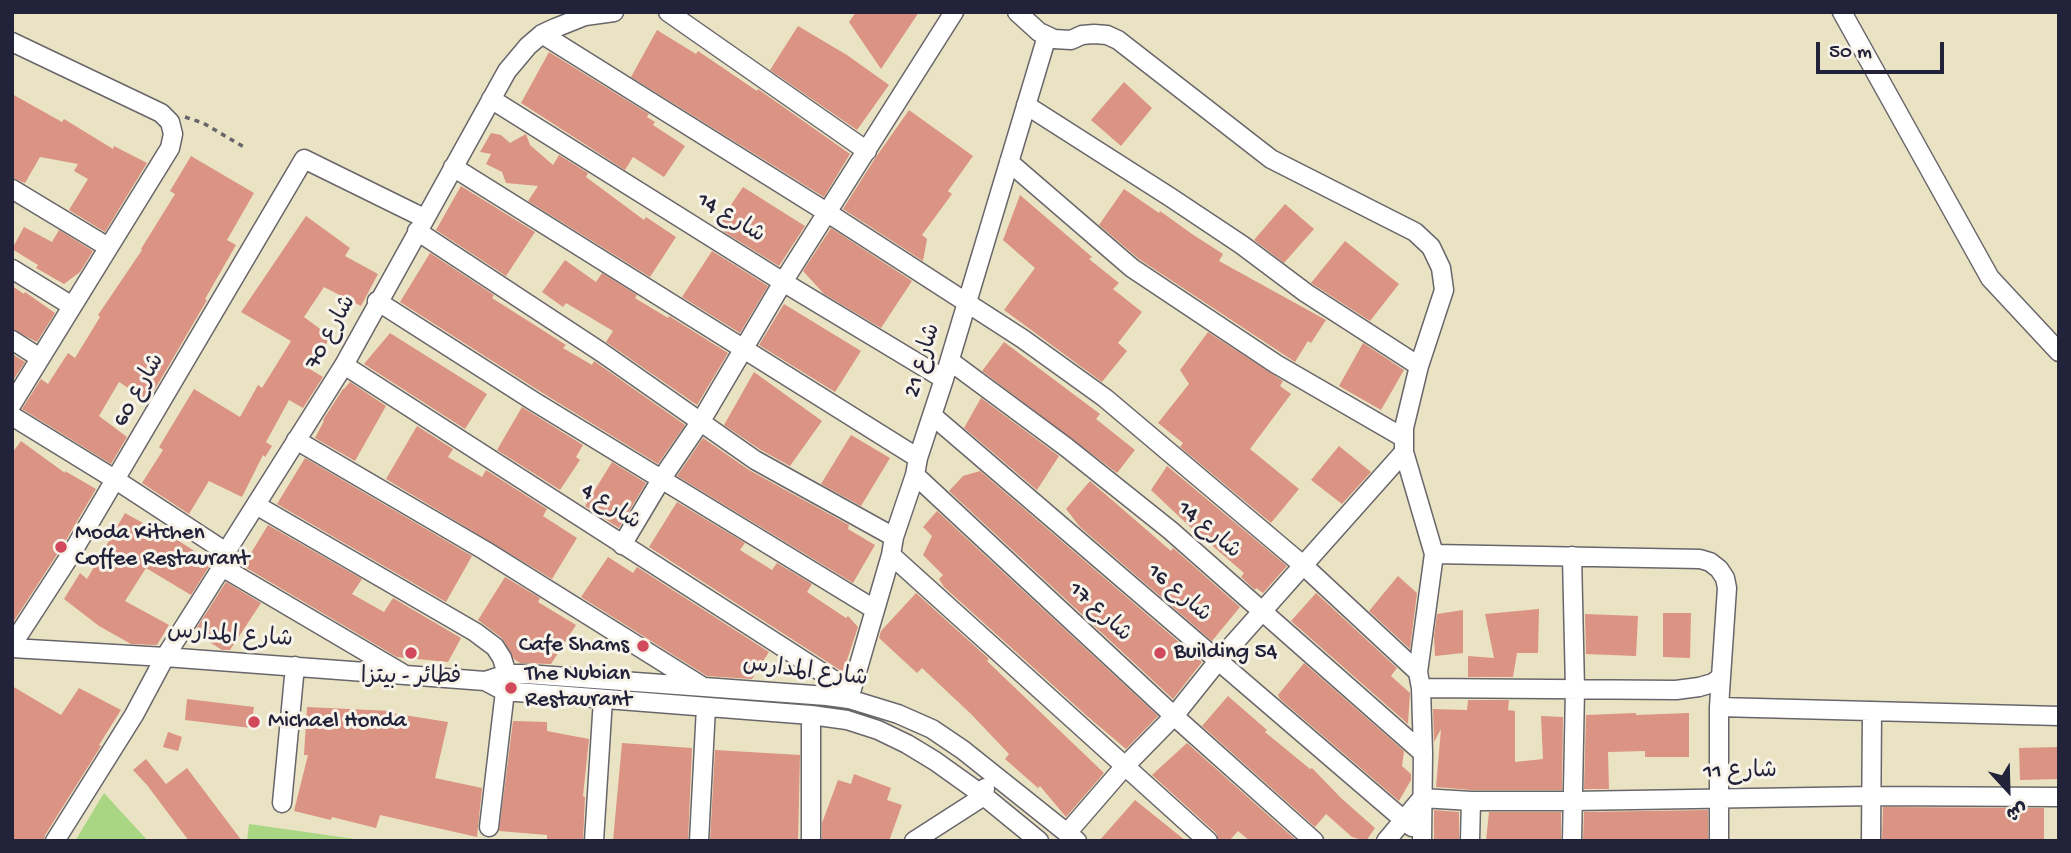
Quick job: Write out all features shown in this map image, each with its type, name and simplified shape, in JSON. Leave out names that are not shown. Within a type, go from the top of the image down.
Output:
[{"type":"street","points":[[542,34],[585,16],[614,12]]},
{"type":"street","points":[[668,12],[867,151]]},
{"type":"street","points":[[622,545],[662,478],[701,421],[783,282],[954,12]]},
{"type":"street","points":[[1017,12],[1039,32],[1054,39],[1071,40],[1094,33],[1118,40],[1271,159],[1415,232],[1431,247],[1441,268],[1444,290],[1419,366],[1404,428],[1404,445],[1434,554],[1420,680],[1422,838]]},
{"type":"street","points":[[1842,12],[1990,278],[2059,352]]},
{"type":"street","points":[[542,34],[1023,338],[1105,398],[1304,566],[1420,680],[1575,689],[1676,690],[1713,683],[1721,677]]},
{"type":"street","name":"شارع 70","points":[[55,841],[134,715],[165,657],[256,505],[344,365],[507,71],[542,34]]},
{"type":"street","name":"شارع 21","points":[[850,695],[892,546],[1047,36]]},
{"type":"street","points":[[12,404],[170,148],[173,134],[166,117],[14,48]]},
{"type":"street","name":"شارع 14","points":[[491,99],[783,282],[944,379]]},
{"type":"street","points":[[1026,105],[1170,197],[1306,293],[1419,366]]},
{"type":"street","name":"شارع 60","points":[[12,647],[74,551],[304,159],[421,225]]},
{"type":"street","points":[[1009,162],[1132,268],[1404,445]]},
{"type":"street","name":"شارع 17","points":[[453,167],[744,349],[917,467],[1174,716],[1314,841]]},
{"type":"street","points":[[12,189],[108,247]]},
{"type":"street","points":[[421,225],[755,460],[892,546],[1208,841]]},
{"type":"street","points":[[12,269],[72,306]]},
{"type":"street","points":[[377,302],[874,609]]},
{"type":"street","points":[[12,340],[40,358]]},
{"type":"street","name":"شارع 14","points":[[950,361],[1066,447],[1170,530],[1423,754]]},
{"type":"street","name":"شارع 4","points":[[344,365],[850,695]]},
{"type":"street","points":[[12,416],[116,480],[224,559],[405,674]]},
{"type":"street","name":"شارع 16","points":[[933,416],[1422,838]]},
{"type":"street","points":[[296,440],[484,550],[703,687]]},
{"type":"street","points":[[1072,837],[1125,766],[1174,716],[1404,445]]},
{"type":"street","points":[[256,505],[475,632],[495,647],[502,658],[505,682],[489,827]]},
{"type":"street","points":[[1434,554],[1700,559],[1719,569],[1725,578],[1727,589],[1719,707],[1719,841]]},
{"type":"street","points":[[1572,556],[1575,689],[1572,841]]},
{"type":"street","name":"شارع المدارس","points":[[12,647],[485,681],[703,687],[850,695],[932,729],[963,750],[1072,837]]},
{"type":"street","points":[[282,803],[295,666]]},
{"type":"street","name":"شارع المدارس","points":[[505,682],[603,699],[847,720],[878,730],[935,761],[984,796],[1039,841]]},
{"type":"street","points":[[594,841],[603,699]]},
{"type":"street","points":[[699,841],[706,707]]},
{"type":"street","points":[[1719,707],[2059,716]]},
{"type":"street","points":[[1871,841],[1872,711]]},
{"type":"street","points":[[811,715],[811,841]]},
{"type":"street","points":[[914,841],[984,796],[988,770]]},
{"type":"street","name":"شارع 11","points":[[1422,799],[1573,802],[1872,796],[2059,797]]},
{"type":"street","points":[[1386,841],[1422,799]]},
{"type":"street","points":[[1470,841],[1471,801]]},
{"type":"path","points":[[166,117],[194,119],[244,147]]},
{"type":"green space","points":[[104,793],[148,841],[75,841]]},
{"type":"green space","points":[[249,824],[369,841],[247,841]]},
{"type":"building","points":[[856,12],[919,12],[881,69],[849,22]]},
{"type":"building","points":[[798,26],[847,55],[889,85],[857,130],[770,70]]},
{"type":"building","points":[[657,30],[696,54],[698,51],[757,91],[758,89],[850,154],[824,197],[631,77]]},
{"type":"building","points":[[549,52],[649,114],[647,117],[655,122],[653,125],[685,146],[664,177],[633,157],[625,170],[521,103]]},
{"type":"building","points":[[1124,82],[1152,108],[1121,146],[1091,120]]},
{"type":"building","points":[[12,94],[62,122],[64,119],[113,149],[114,146],[147,163],[105,232],[69,210],[88,179],[74,171],[78,164],[40,157],[25,183],[12,178]]},
{"type":"building","points":[[909,110],[973,156],[948,191],[952,194],[922,235],[927,239],[923,261],[843,209]]},
{"type":"building","points":[[491,133],[501,135],[510,143],[526,134],[530,145],[553,165],[559,155],[588,173],[586,177],[644,220],[646,217],[676,237],[650,277],[528,201],[538,186],[506,183],[502,172],[486,164],[491,154],[480,152]]},
{"type":"building","points":[[191,156],[254,193],[227,240],[236,245],[148,401],[119,382],[99,416],[127,437],[111,464],[22,409],[41,379],[48,384],[68,353],[75,358],[100,317],[98,315],[142,250],[175,194],[170,191]]},
{"type":"building","points":[[461,186],[535,232],[506,276],[436,230]]},
{"type":"building","points":[[743,187],[805,226],[779,266],[716,227]]},
{"type":"building","points":[[1124,189],[1223,254],[1219,261],[1326,320],[1295,362],[1139,259],[1099,225]]},
{"type":"building","points":[[1020,195],[1092,257],[1089,259],[1119,283],[1113,289],[1142,312],[1118,343],[1127,351],[1102,382],[1004,310],[1035,268],[1003,240]]},
{"type":"building","points":[[1285,204],[1314,229],[1284,263],[1254,240]]},
{"type":"building","points":[[306,216],[350,248],[345,256],[378,274],[361,306],[324,287],[304,317],[331,337],[308,368],[323,377],[303,408],[289,400],[266,442],[272,446],[265,457],[263,455],[242,497],[209,481],[189,514],[142,483],[163,450],[159,447],[194,389],[240,417],[258,385],[262,388],[291,341],[241,312]]},
{"type":"building","points":[[24,227],[52,242],[59,230],[93,251],[80,272],[64,284],[36,268],[38,265],[12,249]]},
{"type":"building","points":[[831,228],[912,281],[881,328],[824,294],[803,271]]},
{"type":"building","points":[[1345,241],[1399,284],[1370,321],[1311,283]]},
{"type":"building","points":[[712,251],[768,286],[740,333],[682,297]]},
{"type":"building","points":[[430,253],[494,295],[492,298],[566,345],[563,348],[592,365],[594,361],[685,425],[658,464],[400,302]]},
{"type":"building","points":[[565,260],[596,282],[602,273],[637,295],[635,298],[728,353],[697,405],[606,342],[613,331],[566,303],[563,307],[542,292]]},
{"type":"building","points":[[12,286],[55,313],[37,342],[12,329]]},
{"type":"building","points":[[784,304],[861,351],[835,392],[759,345]]},
{"type":"building","points":[[1208,332],[1283,381],[1280,386],[1291,394],[1250,449],[1299,489],[1271,523],[1180,447],[1183,443],[1158,423],[1189,384],[1180,370]]},
{"type":"building","points":[[390,333],[487,394],[465,429],[364,364]]},
{"type":"building","points":[[1004,342],[1100,414],[1096,419],[1135,450],[1117,473],[982,371]]},
{"type":"building","points":[[1363,343],[1404,370],[1381,410],[1339,386]]},
{"type":"building","points":[[12,354],[25,362],[12,382]]},
{"type":"building","points":[[754,372],[822,421],[790,466],[724,425]]},
{"type":"building","points":[[350,382],[386,406],[355,461],[315,438],[323,420]]},
{"type":"building","points":[[981,398],[1059,456],[1037,490],[964,428]]},
{"type":"building","points":[[522,407],[583,445],[576,457],[580,460],[560,490],[497,450]]},
{"type":"building","points":[[417,426],[453,449],[448,457],[482,477],[486,470],[547,509],[543,516],[577,538],[552,579],[386,479]]},
{"type":"building","points":[[851,435],[890,458],[861,506],[821,484]]},
{"type":"building","points":[[703,438],[749,470],[849,525],[848,529],[875,545],[853,583],[677,476]]},
{"type":"building","points":[[21,441],[65,473],[96,489],[12,624],[12,453]]},
{"type":"building","points":[[1339,446],[1371,472],[1342,504],[1311,480]]},
{"type":"building","points":[[305,458],[472,556],[446,602],[277,504]]},
{"type":"building","points":[[612,462],[646,483],[619,528],[585,506]]},
{"type":"building","points":[[1167,466],[1287,566],[1263,593],[1256,588],[1255,590],[1241,577],[1244,573],[1151,490]]},
{"type":"building","points":[[980,471],[1202,662],[1173,699],[949,491],[963,476]]},
{"type":"building","points":[[1090,481],[1240,607],[1212,641],[1080,527],[1066,509]]},
{"type":"building","points":[[677,502],[745,543],[740,550],[772,570],[777,563],[812,584],[807,592],[846,618],[848,616],[858,627],[843,672],[649,547]]},
{"type":"building","points":[[937,511],[1158,716],[1126,749],[944,587],[939,579],[943,575],[923,555],[932,536],[923,527]]},
{"type":"building","points":[[125,513],[152,528],[155,523],[212,562],[191,595],[146,568],[125,601],[169,625],[157,645],[131,644],[99,626],[64,599],[80,573],[87,579]]},
{"type":"building","points":[[268,525],[362,579],[352,594],[384,612],[393,598],[461,638],[448,662],[397,657],[243,566]]},
{"type":"building","points":[[608,557],[633,573],[637,567],[769,652],[752,679],[707,676],[581,597]]},
{"type":"building","points":[[1398,576],[1417,593],[1410,649],[1369,611]]},
{"type":"building","points":[[505,577],[540,598],[538,602],[576,625],[551,664],[520,663],[514,659],[502,638],[478,620]]},
{"type":"building","points":[[226,582],[261,603],[230,650],[222,650],[194,632]]},
{"type":"building","points":[[916,593],[989,659],[987,661],[1104,773],[1066,817],[1040,786],[1038,788],[1005,759],[1009,754],[971,714],[922,668],[917,673],[879,638],[881,631]]},
{"type":"building","points":[[1316,593],[1397,668],[1391,676],[1410,693],[1408,724],[1291,621]]},
{"type":"building","points":[[1539,609],[1538,653],[1517,653],[1513,677],[1468,677],[1468,656],[1494,658],[1485,614]]},
{"type":"building","points":[[1463,610],[1463,653],[1435,656],[1437,614]]},
{"type":"building","points":[[1663,613],[1691,613],[1690,658],[1663,657]]},
{"type":"building","points":[[1585,614],[1638,616],[1636,656],[1586,654]]},
{"type":"building","points":[[1304,663],[1404,751],[1402,766],[1411,774],[1411,780],[1399,801],[1280,699],[1278,695]]},
{"type":"building","points":[[12,686],[61,715],[79,688],[121,710],[45,835],[44,841],[12,841]]},
{"type":"building","points":[[1228,696],[1267,730],[1265,732],[1312,768],[1375,828],[1366,841],[1352,837],[1326,814],[1315,827],[1202,726]]},
{"type":"building","points":[[187,699],[254,707],[251,728],[185,720]]},
{"type":"building","points":[[1468,700],[1509,700],[1508,710],[1515,711],[1515,762],[1543,759],[1541,716],[1563,717],[1562,790],[1471,790],[1436,787],[1441,729],[1434,742],[1433,709],[1467,710]]},
{"type":"building","points":[[307,707],[391,711],[448,722],[435,778],[482,788],[477,837],[380,815],[376,828],[294,811],[308,755],[304,755]]},
{"type":"building","points":[[1689,713],[1689,757],[1645,757],[1645,751],[1608,752],[1609,789],[1584,789],[1586,715]]},
{"type":"building","points":[[513,721],[547,722],[547,731],[589,739],[583,796],[583,841],[547,841],[547,835],[499,831]]},
{"type":"building","points":[[168,732],[182,737],[178,751],[163,747]]},
{"type":"building","points":[[622,743],[692,748],[688,841],[613,841]]},
{"type":"building","points":[[1187,743],[1297,841],[1250,841],[1238,831],[1229,841],[1219,841],[1216,833],[1152,775]]},
{"type":"building","points":[[2059,747],[2059,779],[2020,780],[2019,748]]},
{"type":"building","points":[[715,750],[800,755],[798,841],[710,841]]},
{"type":"building","points":[[146,759],[166,784],[187,768],[242,841],[189,841],[133,770]]},
{"type":"building","points":[[854,774],[891,788],[887,800],[902,805],[889,841],[822,841],[822,823],[838,780],[851,784]]},
{"type":"building","points":[[1135,800],[1186,841],[1099,841]]},
{"type":"building","points":[[1883,807],[2044,808],[2044,841],[1882,841]]},
{"type":"building","points":[[1434,810],[1459,812],[1459,841],[1434,841]]},
{"type":"building","points":[[1708,810],[1708,841],[1583,841],[1584,812]]},
{"type":"building","points":[[1489,812],[1561,812],[1561,841],[1486,841]]},
{"type":"place","name":"Moda Kitchen Coffee Restaurant","points":[[61,547]]},
{"type":"place","name":"Cafe Shams","points":[[643,646]]},
{"type":"place","name":"فطائر - بيتزا","points":[[411,653]]},
{"type":"place","name":"Building 54","points":[[1160,653]]},
{"type":"place","name":"The Nubian Restaurant","points":[[511,688]]},
{"type":"place","name":"Michael Honda","points":[[254,722]]}]
